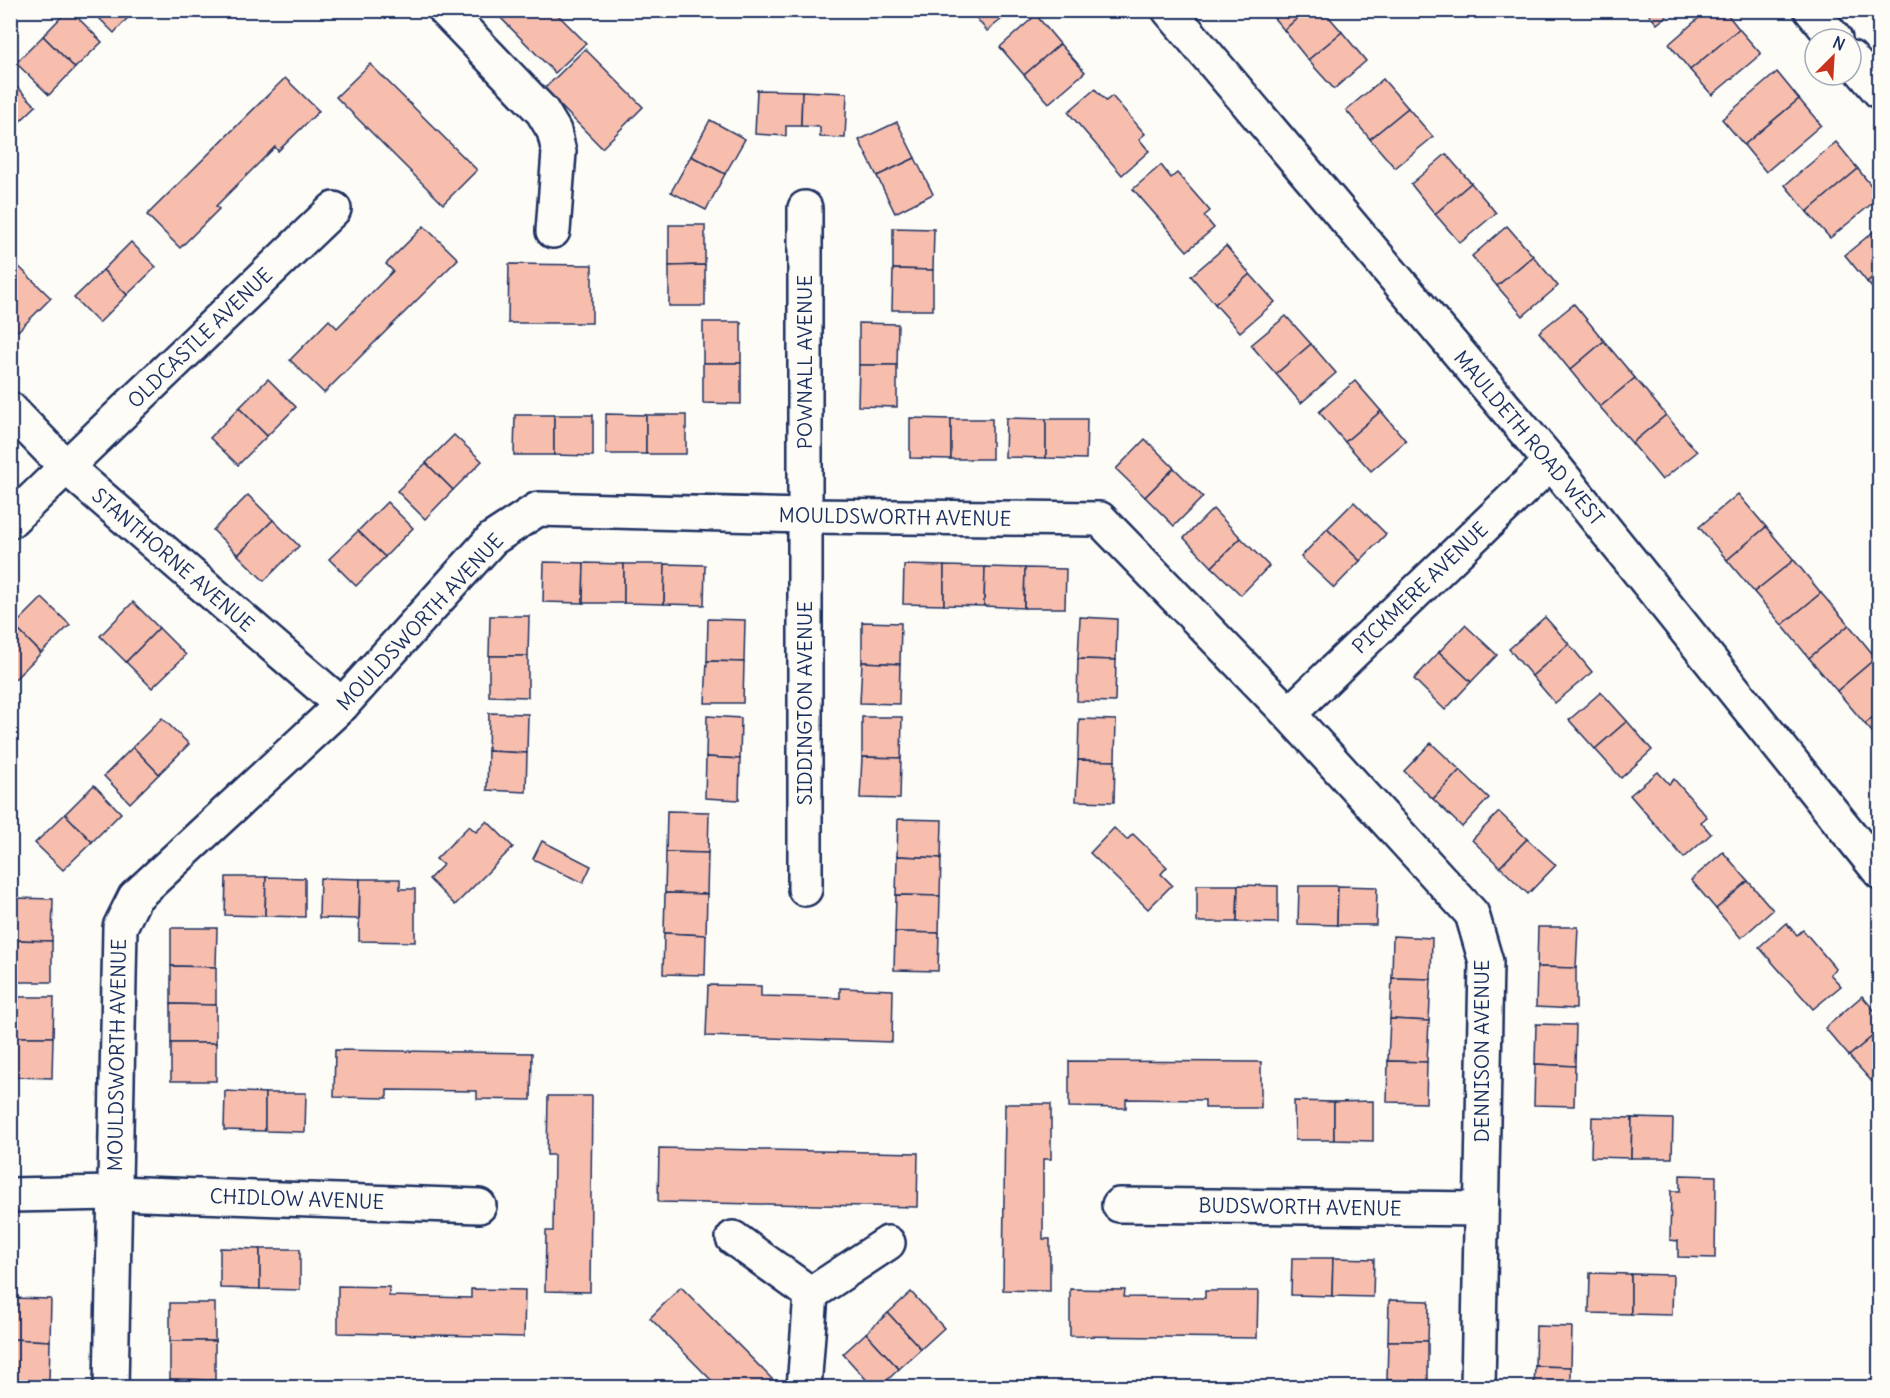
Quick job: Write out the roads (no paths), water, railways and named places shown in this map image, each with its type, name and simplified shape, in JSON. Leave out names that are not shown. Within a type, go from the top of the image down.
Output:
[{"type":"street","points":[[445,10],[542,111],[554,131],[559,152],[553,231]]},
{"type":"street","name":"MAULDETH ROAD WEST","points":[[1169,10],[1551,462],[1880,872]]},
{"type":"street","points":[[1811,10],[1825,27]]},
{"type":"street","points":[[1863,72],[1880,92]]},
{"type":"street","name":"POWNALL AVENUE","points":[[804,516],[805,208]]},
{"type":"street","name":"OLDCASTLE AVENUE","points":[[10,520],[334,209]]},
{"type":"street","name":"STANTHORNE AVENUE","points":[[10,409],[65,466],[342,705]]},
{"type":"street","name":"PICKMERE AVENUE","points":[[1289,714],[1551,462]]},
{"type":"street","name":"MOULDSWORTH AVENUE","points":[[111,1388],[120,927],[135,897],[342,705],[492,539],[538,509],[804,516],[1100,519],[1289,714]]},
{"type":"street","name":"SIDDINGTON AVENUE","points":[[804,516],[805,889]]},
{"type":"street","name":"DENNISON AVENUE","points":[[1289,714],[1472,914],[1486,962],[1478,1388]]},
{"type":"street","name":"CHIDLOW AVENUE","points":[[10,1195],[115,1193],[479,1206]]},
{"type":"street","name":"BUDSWORTH AVENUE","points":[[1119,1205],[1481,1209]]},
{"type":"street","points":[[734,1238],[811,1294]]},
{"type":"street","points":[[811,1294],[888,1243]]},
{"type":"street","points":[[804,1388],[811,1294]]}]
